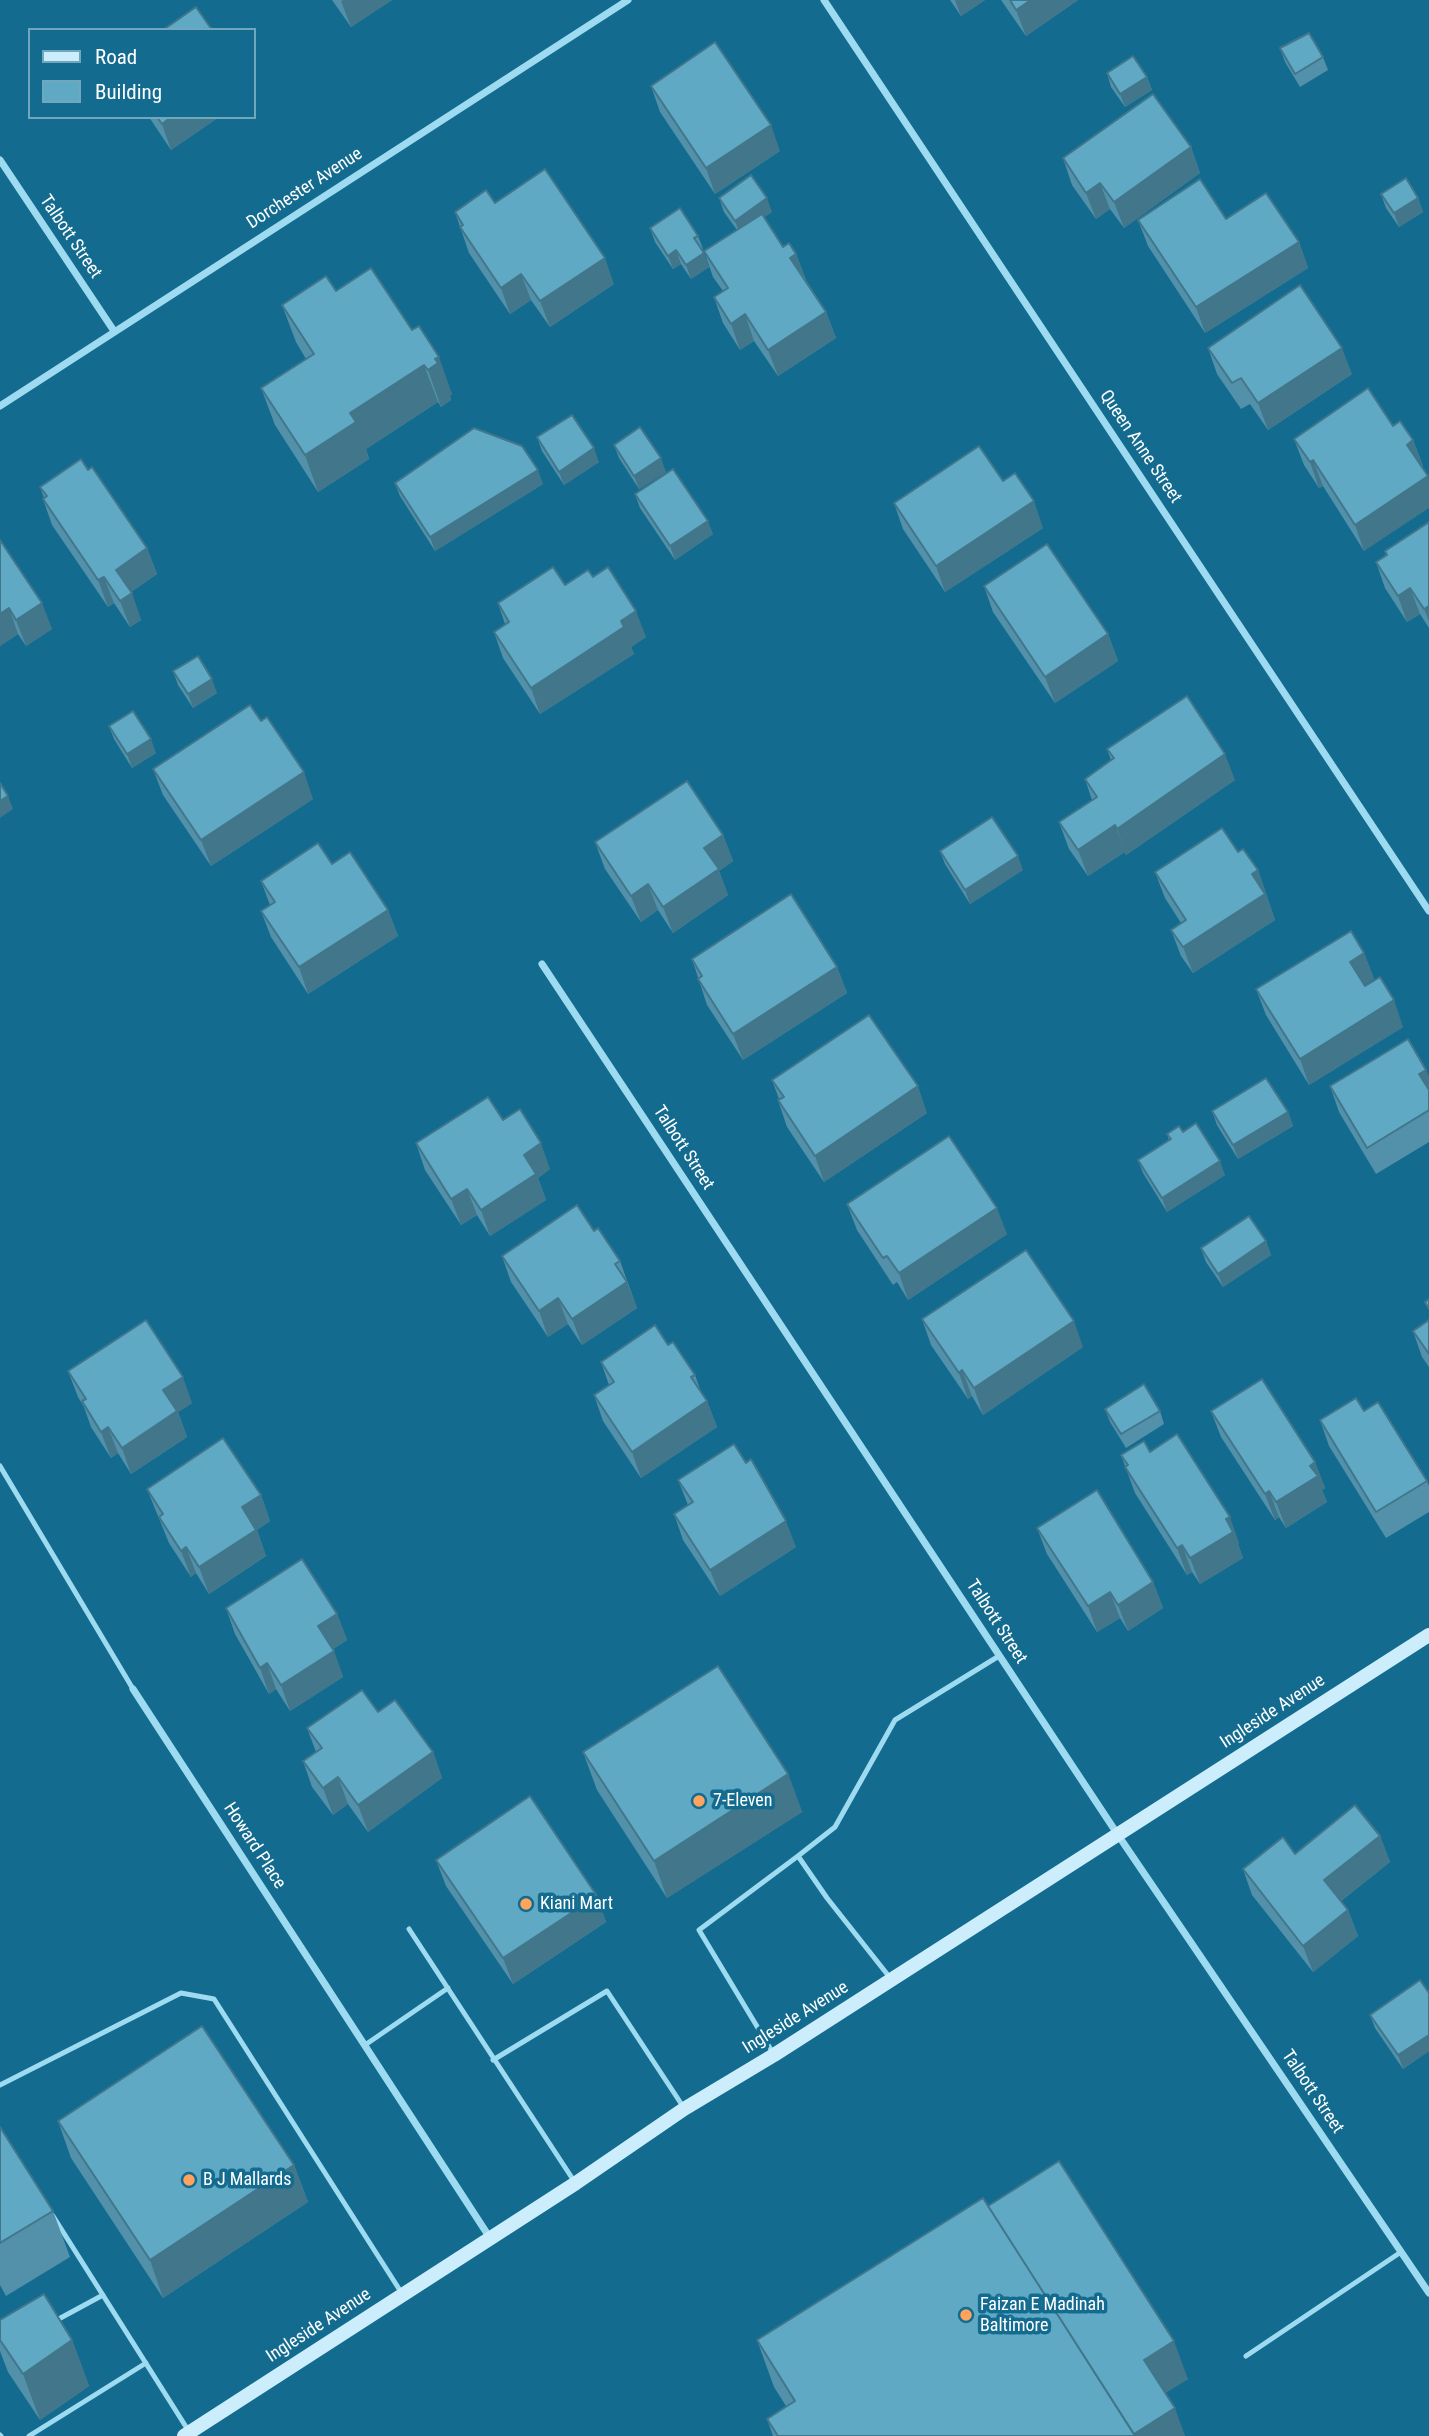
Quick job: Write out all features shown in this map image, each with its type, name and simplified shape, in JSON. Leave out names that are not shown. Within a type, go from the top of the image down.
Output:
[{"type":"main road","name":"Ingleside Avenue","points":[[187,2434],[576,2183],[684,2109],[774,2055],[1429,1635]]},
{"type":"street","name":"Dorchester Avenue","points":[[0,406],[628,0]]},
{"type":"street","name":"Queen Anne Street","points":[[824,0],[1429,911]]},
{"type":"street","name":"Talbott Street","points":[[0,160],[114,331]]},
{"type":"street","name":"Talbott Street","points":[[542,964],[1118,1835],[1429,2293]]},
{"type":"street","name":"Howard Place","points":[[133,1689],[490,2238]]},
{"type":"lane","name":"Howard Place","points":[[0,1466],[133,1689]]},
{"type":"lane","points":[[774,2055],[699,1930],[835,1827],[895,1720],[999,1656]]},
{"type":"lane","points":[[798,1856],[827,1898],[892,1979]]},
{"type":"lane","points":[[410,1929],[493,2060],[576,2183]]},
{"type":"lane","points":[[365,2045],[448,1989]]},
{"type":"lane","points":[[493,2060],[607,1991],[684,2109]]},
{"type":"lane","points":[[0,2085],[181,1993],[214,1999],[403,2294]]},
{"type":"lane","points":[[51,2213],[146,2362],[187,2434]]},
{"type":"lane","points":[[1246,2356],[1401,2252]]},
{"type":"lane","points":[[47,2326],[103,2295]]},
{"type":"lane","points":[[29,2436],[146,2362]]},
{"type":"building","points":[[1010,0],[1031,0],[1016,10]]},
{"type":"building","points":[[196,7],[211,28],[166,28]]},
{"type":"building","points":[[1309,33],[1323,57],[1295,74],[1280,48]]},
{"type":"building","points":[[715,42],[771,125],[706,168],[651,86]]},
{"type":"building","points":[[1133,56],[1147,77],[1120,94],[1107,73]]},
{"type":"building","points":[[1153,94],[1191,147],[1114,202],[1100,183],[1086,193],[1063,158]]},
{"type":"building","points":[[545,169],[605,258],[540,301],[521,274],[501,288],[460,227],[463,225],[455,212],[486,190],[495,203]]},
{"type":"building","points":[[751,175],[767,198],[735,221],[719,198]]},
{"type":"building","points":[[1406,178],[1418,198],[1394,213],[1381,194]]},
{"type":"building","points":[[1200,179],[1226,219],[1266,193],[1299,242],[1196,307],[1138,220]]},
{"type":"building","points":[[680,208],[698,236],[694,238],[704,253],[686,265],[676,250],[668,256],[650,228]]},
{"type":"building","points":[[762,214],[783,247],[789,243],[796,254],[790,258],[826,312],[768,350],[745,314],[731,324],[714,297],[728,288],[704,251]]},
{"type":"building","points":[[371,268],[412,330],[419,326],[439,357],[435,359],[438,363],[428,370],[424,365],[350,413],[356,422],[305,455],[261,388],[314,354],[282,305],[326,276],[336,291]]},
{"type":"building","points":[[1300,285],[1342,348],[1258,403],[1241,378],[1232,383],[1208,348]]},
{"type":"building","points":[[1368,388],[1393,426],[1400,421],[1413,440],[1407,445],[1428,476],[1355,525],[1313,460],[1310,462],[1294,439]]},
{"type":"building","points":[[572,415],[594,448],[559,472],[537,437]]},
{"type":"building","points":[[640,427],[661,458],[634,476],[614,445]]},
{"type":"building","points":[[474,428],[522,446],[538,470],[430,537],[395,483]]},
{"type":"building","points":[[979,446],[1003,481],[1015,473],[1034,501],[936,566],[894,503]]},
{"type":"building","points":[[81,459],[88,470],[92,467],[147,548],[116,570],[132,593],[120,601],[104,577],[98,580],[43,499],[47,496],[40,487]]},
{"type":"building","points":[[673,469],[708,521],[670,546],[635,494]]},
{"type":"building","points":[[1429,522],[1429,606],[1424,609],[1410,588],[1398,596],[1376,562],[1387,555],[1385,551]]},
{"type":"building","points":[[0,540],[42,603],[16,620],[9,608],[0,614]]},
{"type":"building","points":[[1047,544],[1108,634],[1045,677],[984,586]]},
{"type":"building","points":[[553,567],[565,585],[588,570],[593,577],[608,567],[636,611],[621,621],[624,627],[531,688],[494,632],[509,622],[498,603]]},
{"type":"building","points":[[198,656],[212,679],[188,694],[173,671]]},
{"type":"building","points":[[1187,696],[1225,754],[1117,829],[1115,825],[1078,850],[1059,822],[1097,797],[1085,779],[1114,758],[1107,749]]},
{"type":"building","points":[[250,705],[261,721],[267,717],[304,772],[201,840],[153,769]]},
{"type":"building","points":[[133,711],[151,739],[127,754],[109,726]]},
{"type":"building","points":[[687,781],[723,835],[704,848],[719,869],[663,907],[648,884],[631,896],[595,842]]},
{"type":"building","points":[[0,783],[8,796],[0,801]]},
{"type":"building","points":[[992,817],[1018,856],[965,890],[940,851]]},
{"type":"building","points":[[1222,828],[1238,852],[1243,849],[1258,870],[1252,874],[1265,894],[1183,947],[1171,930],[1186,920],[1155,872]]},
{"type":"building","points":[[318,843],[332,864],[350,852],[388,910],[299,967],[261,911],[275,902],[261,881]]},
{"type":"building","points":[[791,894],[837,967],[733,1034],[698,979],[702,976],[692,959]]},
{"type":"building","points":[[1351,931],[1364,953],[1350,962],[1365,986],[1380,977],[1394,1000],[1300,1059],[1256,989]]},
{"type":"building","points":[[869,1015],[918,1086],[815,1156],[778,1100],[784,1097],[772,1080]]},
{"type":"building","points":[[1408,1039],[1426,1070],[1419,1074],[1429,1090],[1429,1110],[1367,1148],[1330,1086]]},
{"type":"building","points":[[1266,1078],[1288,1112],[1233,1145],[1212,1111]]},
{"type":"building","points":[[488,1097],[503,1120],[520,1109],[541,1143],[524,1155],[536,1174],[481,1210],[467,1189],[451,1199],[416,1143]]},
{"type":"building","points":[[1196,1123],[1220,1161],[1162,1198],[1138,1160],[1171,1139],[1167,1134],[1179,1126],[1183,1132]]},
{"type":"building","points":[[949,1136],[997,1208],[899,1273],[887,1256],[883,1258],[847,1204]]},
{"type":"building","points":[[577,1205],[594,1231],[598,1228],[620,1261],[615,1264],[627,1282],[572,1319],[558,1298],[539,1311],[502,1256]]},
{"type":"building","points":[[1249,1216],[1266,1241],[1218,1274],[1201,1248]]},
{"type":"building","points":[[1026,1250],[1074,1321],[974,1388],[962,1370],[959,1373],[922,1319]]},
{"type":"building","points":[[146,1320],[183,1377],[163,1390],[177,1411],[122,1448],[108,1427],[101,1432],[82,1401],[86,1399],[68,1371]]},
{"type":"building","points":[[1429,1320],[1429,1354],[1413,1331]]},
{"type":"building","points":[[655,1325],[668,1345],[673,1342],[695,1375],[691,1377],[707,1401],[632,1452],[594,1395],[614,1382],[601,1362]]},
{"type":"building","points":[[1262,1379],[1315,1462],[1310,1466],[1318,1476],[1276,1502],[1269,1491],[1265,1494],[1211,1411]]},
{"type":"building","points":[[1144,1384],[1160,1411],[1121,1434],[1105,1409]]},
{"type":"building","points":[[1356,1398],[1364,1411],[1378,1402],[1427,1481],[1376,1512],[1320,1420]]},
{"type":"building","points":[[1177,1434],[1230,1517],[1226,1519],[1233,1532],[1190,1558],[1182,1545],[1177,1548],[1125,1467],[1128,1465],[1121,1455],[1144,1441],[1150,1452]]},
{"type":"building","points":[[223,1438],[261,1495],[242,1507],[256,1530],[199,1567],[186,1547],[181,1551],[159,1517],[163,1514],[147,1489]]},
{"type":"building","points":[[734,1444],[746,1463],[751,1459],[786,1521],[710,1570],[674,1514],[693,1502],[678,1480]]},
{"type":"building","points":[[1097,1490],[1153,1582],[1118,1605],[1110,1592],[1088,1606],[1037,1528]]},
{"type":"building","points":[[302,1559],[337,1614],[318,1626],[334,1651],[281,1685],[267,1663],[260,1668],[226,1608]]},
{"type":"building","name":"7-Eleven","points":[[718,1666],[788,1774],[654,1861],[583,1752]]},
{"type":"building","points":[[362,1690],[378,1712],[395,1700],[433,1752],[358,1805],[338,1777],[323,1788],[303,1761],[322,1748],[307,1728]]},
{"type":"building","name":"Kiani Mart","points":[[530,1796],[597,1896],[503,1958],[436,1860]]},
{"type":"building","points":[[1355,1805],[1380,1836],[1324,1880],[1348,1910],[1303,1946],[1243,1869],[1283,1837],[1295,1854]]},
{"type":"building","points":[[1420,1980],[1429,1993],[1429,2035],[1398,2055],[1370,2015]]},
{"type":"building","name":"B J Mallards","points":[[202,2026],[294,2165],[150,2260],[58,2121]]},
{"type":"building","points":[[0,2127],[53,2211],[0,2243]]},
{"type":"building","points":[[1059,2161],[1174,2341],[1144,2360],[1175,2408],[1134,2434],[988,2206]]},
{"type":"building","name":"Faizan E Madinah Baltimore","points":[[983,2198],[1135,2436],[778,2436],[767,2419],[795,2401],[757,2340]]},
{"type":"building","points":[[44,2294],[72,2340],[23,2374],[0,2340],[0,2320]]},
{"type":"place","name":"7-Eleven","points":[[699,1801]]},
{"type":"place","name":"Kiani Mart","points":[[526,1904]]},
{"type":"place","name":"B J Mallards","points":[[189,2180]]},
{"type":"place","name":"Faizan E Madinah Baltimore","points":[[966,2315]]}]
